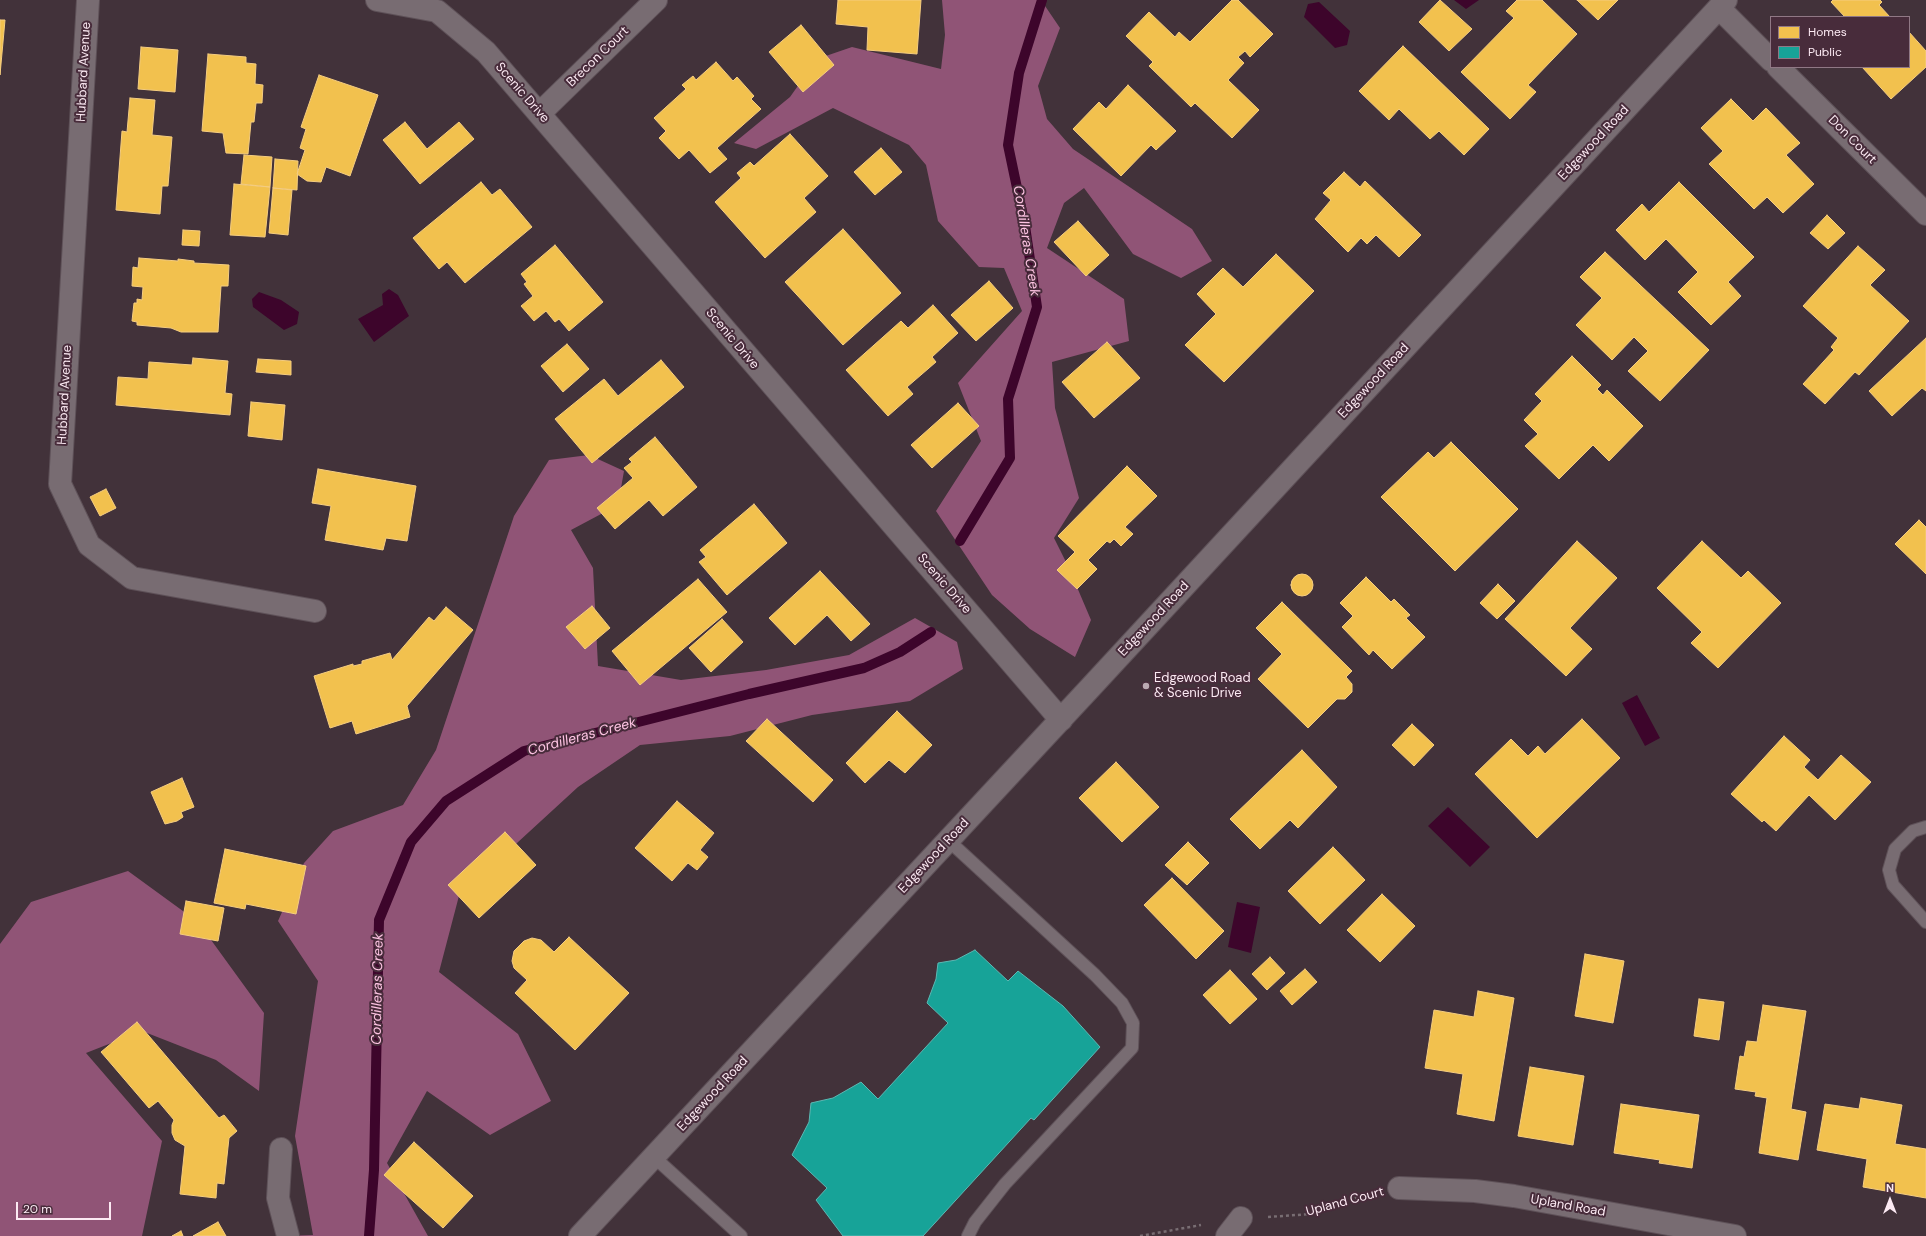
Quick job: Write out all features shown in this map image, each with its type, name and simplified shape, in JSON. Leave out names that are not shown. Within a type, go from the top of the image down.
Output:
[{"type":"street","name":"Hubbard Avenue","points":[[88,0],[60,484],[89,546],[132,578],[315,611]]},
{"type":"street","name":"Scenic Drive","points":[[377,0],[440,6],[486,52],[1061,720]]},
{"type":"street","name":"Brecon Court","points":[[540,113],[656,0]]},
{"type":"street","points":[[1723,4],[1770,59]]},
{"type":"street","name":"Edgewood Road","points":[[580,1236],[1061,720],[1723,4]]},
{"type":"street","name":"Don Court","points":[[1779,68],[1926,214]]},
{"type":"street","points":[[280,1149],[278,1198],[288,1236]]},
{"type":"street","name":"Upland Road","points":[[1399,1188],[1475,1191],[1514,1196],[1735,1236]]},
{"type":"street","points":[[1227,1236],[1241,1218]]},
{"type":"lane","points":[[1926,827],[1913,831],[1895,849],[1889,870],[1893,885],[1926,922]]},
{"type":"lane","points":[[948,841],[1094,975],[1122,1003],[1133,1023],[1132,1048],[1005,1184],[975,1222],[968,1236]]},
{"type":"lane","points":[[654,1156],[741,1236]]},
{"type":"path","name":"Upland Court","points":[[1140,1236],[1241,1218],[1311,1214],[1331,1208],[1354,1198],[1399,1188]]},
{"type":"shaded area","points":[[942,0],[1041,0],[1060,28],[1038,86],[1047,119],[1073,149],[1192,229],[1212,261],[1181,278],[1133,254],[1084,188],[1064,203],[1047,248],[1124,299],[1129,341],[1052,362],[1055,408],[1079,498],[1054,538],[1068,566],[1091,620],[1075,657],[1030,629],[992,595],[936,511],[981,441],[958,383],[1022,311],[1004,268],[979,267],[938,221],[926,165],[909,145],[833,108],[756,149],[734,143],[790,97],[817,59],[852,47],[941,69],[945,35]]},
{"type":"shaded area","points":[[1454,0],[1479,0],[1466,9]]},
{"type":"shaded area","points":[[1319,2],[1350,31],[1347,45],[1335,48],[1304,17],[1308,4]]},
{"type":"shaded area","points":[[389,289],[398,295],[409,316],[374,342],[358,319],[383,305],[382,294]]},
{"type":"shaded area","points":[[259,292],[281,300],[299,312],[297,324],[284,330],[253,307],[252,299]]},
{"type":"shaded area","points":[[589,455],[624,471],[618,505],[571,530],[593,568],[598,666],[681,680],[766,670],[849,655],[915,618],[957,642],[963,669],[910,701],[812,715],[730,736],[640,745],[578,787],[517,843],[460,892],[439,972],[518,1034],[551,1101],[490,1135],[427,1091],[387,1163],[428,1236],[284,1236],[313,1235],[295,1136],[318,981],[278,921],[304,863],[333,831],[403,805],[436,750],[514,516],[549,460]]},
{"type":"shaded area","points":[[1637,695],[1660,738],[1645,746],[1622,703]]},
{"type":"shaded area","points":[[1448,807],[1490,847],[1470,867],[1428,826]]},
{"type":"shaded area","points":[[128,871],[198,922],[264,1013],[259,1091],[216,1060],[142,1031],[86,1053],[162,1141],[142,1236],[0,1236],[0,944],[31,902]]},
{"type":"shaded area","points":[[1237,902],[1260,907],[1251,953],[1228,947]]},
{"type":"building: Homes","points":[[838,0],[921,0],[917,54],[867,50],[868,27],[836,24]]},
{"type":"building: Homes","points":[[1232,0],[1238,0],[1273,34],[1250,57],[1245,51],[1238,57],[1244,63],[1228,80],[1259,110],[1232,138],[1195,103],[1191,107],[1149,66],[1153,62],[1126,36],[1149,12],[1175,37],[1179,32],[1190,42]]},
{"type":"building: Homes","points":[[1440,0],[1472,29],[1449,51],[1419,22]]},
{"type":"building: Homes","points":[[1517,0],[1542,0],[1577,34],[1528,85],[1536,92],[1510,119],[1461,72],[1514,18],[1506,11]]},
{"type":"building: Homes","points":[[1577,0],[1618,0],[1598,20]]},
{"type":"building: Homes","points":[[1833,0],[1880,0],[1882,2],[1879,5],[1889,16],[1844,16],[1831,2]]},
{"type":"building: Homes","points":[[0,20],[5,20],[0,75]]},
{"type":"building: Homes","points":[[801,25],[834,65],[803,92],[769,52]]},
{"type":"building: Homes","points":[[1910,33],[1926,51],[1926,67],[1891,99],[1863,68],[1910,68]]},
{"type":"building: Homes","points":[[1403,46],[1489,129],[1464,155],[1439,131],[1430,139],[1399,109],[1389,120],[1359,91]]},
{"type":"building: Homes","points":[[141,47],[178,50],[175,92],[138,89]]},
{"type":"building: Homes","points":[[208,54],[246,57],[246,63],[256,64],[255,84],[263,85],[262,103],[256,103],[254,122],[251,122],[248,154],[226,153],[223,133],[202,131]]},
{"type":"building: Homes","points":[[716,62],[733,81],[737,77],[754,96],[751,99],[761,109],[717,148],[727,159],[710,173],[689,150],[679,159],[659,138],[666,131],[654,118],[686,89],[682,85],[693,76],[696,80]]},
{"type":"building: Homes","points":[[319,75],[378,95],[350,176],[326,167],[321,182],[307,181],[297,174],[305,150],[300,148],[306,129],[301,127]]},
{"type":"building: Homes","points":[[1128,85],[1176,131],[1156,150],[1151,145],[1121,176],[1073,129],[1099,102],[1106,109]]},
{"type":"building: Homes","points":[[130,98],[155,100],[152,135],[172,137],[168,186],[162,186],[160,214],[116,210],[122,131],[127,132]]},
{"type":"building: Homes","points":[[1731,99],[1753,121],[1766,108],[1800,143],[1786,155],[1814,184],[1783,213],[1767,197],[1754,209],[1709,164],[1723,151],[1701,128]]},
{"type":"building: Homes","points":[[405,122],[427,149],[459,122],[474,139],[420,184],[383,140]]},
{"type":"building: Homes","points":[[790,134],[828,176],[804,198],[816,212],[765,258],[715,202],[741,178],[737,173],[750,162],[754,166]]},
{"type":"building: Homes","points":[[881,148],[902,172],[875,195],[854,172]]},
{"type":"building: Homes","points":[[244,155],[272,157],[270,187],[241,184]]},
{"type":"building: Homes","points":[[275,159],[298,161],[297,190],[273,188]]},
{"type":"building: Homes","points":[[1344,172],[1360,187],[1365,181],[1421,235],[1399,257],[1376,235],[1367,244],[1361,238],[1348,252],[1315,219],[1331,200],[1323,193]]},
{"type":"building: Homes","points":[[481,182],[492,195],[500,189],[532,227],[465,283],[447,262],[439,269],[413,238]]},
{"type":"building: Homes","points":[[1679,182],[1754,257],[1728,282],[1741,296],[1711,325],[1678,292],[1698,272],[1666,239],[1645,260],[1616,230],[1642,204],[1649,212]]},
{"type":"building: Homes","points":[[234,184],[270,187],[265,237],[230,235]]},
{"type":"building: Homes","points":[[273,188],[292,190],[288,235],[269,233]]},
{"type":"building: Homes","points":[[1827,215],[1845,233],[1828,249],[1810,233]]},
{"type":"building: Homes","points":[[1078,221],[1109,255],[1086,276],[1054,242]]},
{"type":"building: Homes","points":[[843,229],[901,293],[843,345],[785,282]]},
{"type":"building: Homes","points":[[183,230],[200,231],[199,246],[182,245]]},
{"type":"building: Homes","points":[[555,245],[603,302],[569,331],[559,319],[555,322],[546,311],[534,321],[521,306],[533,296],[524,284],[527,282],[521,274]]},
{"type":"building: Homes","points":[[1858,246],[1885,270],[1870,285],[1909,321],[1859,375],[1855,372],[1825,404],[1803,384],[1834,350],[1831,347],[1838,338],[1803,306]]},
{"type":"building: Homes","points":[[1605,252],[1709,350],[1660,401],[1628,371],[1648,351],[1634,337],[1612,360],[1576,325],[1602,298],[1580,277]]},
{"type":"building: Homes","points":[[1276,254],[1314,291],[1224,382],[1185,345],[1216,314],[1197,294],[1223,268],[1243,287]]},
{"type":"building: Homes","points":[[139,258],[178,261],[178,259],[194,261],[194,263],[229,265],[228,286],[221,286],[218,332],[181,332],[171,328],[137,325],[137,322],[132,321],[134,303],[137,303],[137,299],[142,300],[143,287],[132,286],[133,267],[138,268]]},
{"type":"building: Homes","points":[[989,281],[1013,308],[976,341],[951,315]]},
{"type":"building: Homes","points":[[933,305],[958,333],[932,357],[936,362],[907,387],[913,394],[888,416],[846,370],[901,321],[908,328]]},
{"type":"building: Homes","points":[[1926,338],[1926,391],[1922,388],[1892,416],[1869,391]]},
{"type":"building: Homes","points":[[1107,342],[1140,378],[1094,418],[1062,382]]},
{"type":"building: Homes","points":[[567,344],[589,369],[563,392],[541,366]]},
{"type":"building: Homes","points":[[1572,356],[1601,385],[1597,389],[1603,395],[1607,390],[1643,426],[1609,461],[1593,445],[1559,479],[1525,446],[1538,434],[1524,420],[1542,401],[1535,394]]},
{"type":"building: Homes","points":[[193,358],[228,361],[225,393],[232,394],[230,415],[116,405],[118,377],[148,379],[149,362],[192,365]]},
{"type":"building: Homes","points":[[258,359],[291,361],[291,375],[256,372]]},
{"type":"building: Homes","points":[[661,360],[684,387],[592,463],[555,419],[604,379],[618,396]]},
{"type":"building: Homes","points":[[251,402],[285,405],[282,440],[248,436]]},
{"type":"building: Homes","points":[[958,403],[979,426],[932,468],[911,445]]},
{"type":"building: Homes","points":[[655,437],[697,487],[663,516],[649,500],[615,529],[597,508],[633,478],[624,468],[632,462],[629,459]]},
{"type":"building: Homes","points":[[1451,442],[1518,509],[1455,571],[1381,497],[1428,452],[1434,458]]},
{"type":"building: Homes","points":[[1127,466],[1157,496],[1125,527],[1133,534],[1121,546],[1114,539],[1110,543],[1107,541],[1088,560],[1097,569],[1077,589],[1057,570],[1075,552],[1058,536]]},
{"type":"building: Homes","points":[[318,469],[416,486],[407,541],[386,538],[383,550],[325,540],[331,506],[312,503]]},
{"type":"building: Homes","points":[[106,489],[116,508],[100,516],[90,497]]},
{"type":"building: Homes","points":[[754,504],[787,543],[727,595],[699,562],[706,557],[700,550]]},
{"type":"building: Homes","points":[[1919,520],[1926,527],[1926,574],[1895,544]]},
{"type":"building: Homes","points":[[1577,541],[1617,578],[1570,628],[1592,649],[1566,676],[1505,619]]},
{"type":"building: Homes","points":[[1702,541],[1741,578],[1748,571],[1781,603],[1718,668],[1691,643],[1702,632],[1657,588]]},
{"type":"building: Homes","points":[[820,571],[870,624],[851,641],[827,615],[795,645],[769,618]]},
{"type":"building: Homes","points":[[1302,574],[1310,577],[1313,585],[1310,593],[1302,596],[1294,593],[1291,585],[1294,577]]},
{"type":"building: Homes","points":[[1366,577],[1391,602],[1394,599],[1410,615],[1406,618],[1425,637],[1392,669],[1373,650],[1369,655],[1342,627],[1353,616],[1340,603]]},
{"type":"building: Homes","points":[[698,579],[727,612],[640,685],[612,651]]},
{"type":"building: Homes","points":[[1498,584],[1515,601],[1497,619],[1480,603]]},
{"type":"building: Homes","points":[[1282,602],[1352,671],[1346,677],[1352,684],[1352,692],[1345,699],[1337,699],[1308,728],[1258,679],[1282,654],[1256,628]]},
{"type":"building: Homes","points":[[592,606],[610,628],[585,649],[566,627]]},
{"type":"building: Homes","points":[[446,607],[473,630],[407,706],[410,717],[356,734],[352,721],[330,728],[314,676],[353,664],[353,666],[362,664],[362,661],[390,653],[392,660],[429,617],[434,621]]},
{"type":"building: Homes","points":[[722,619],[743,642],[711,672],[689,648]]},
{"type":"building: Homes","points":[[897,711],[932,745],[905,773],[889,760],[865,783],[846,763]]},
{"type":"building: Homes","points":[[767,719],[833,780],[813,802],[746,741]]},
{"type":"building: Homes","points":[[1582,719],[1620,758],[1537,838],[1475,774],[1511,739],[1528,756],[1538,746],[1545,754]]},
{"type":"building: Homes","points":[[1412,724],[1434,745],[1414,766],[1392,745]]},
{"type":"building: Homes","points":[[1784,736],[1810,760],[1804,767],[1818,780],[1841,755],[1871,782],[1835,820],[1809,795],[1776,831],[1764,820],[1762,822],[1731,794]]},
{"type":"building: Homes","points":[[1302,750],[1337,787],[1298,828],[1290,820],[1260,849],[1230,819]]},
{"type":"building: Homes","points":[[1116,762],[1159,807],[1122,842],[1079,798]]},
{"type":"building: Homes","points":[[182,778],[194,807],[181,812],[183,817],[177,821],[165,824],[151,792]]},
{"type":"building: Homes","points":[[677,801],[714,833],[700,850],[708,857],[697,870],[688,863],[672,881],[635,848]]},
{"type":"building: Homes","points":[[505,832],[536,865],[479,918],[448,885]]},
{"type":"building: Homes","points":[[1188,842],[1209,863],[1187,885],[1165,865]]},
{"type":"building: Homes","points":[[1333,847],[1365,880],[1320,924],[1288,891]]},
{"type":"building: Homes","points":[[225,849],[306,866],[296,914],[246,904],[245,909],[214,903]]},
{"type":"building: Homes","points":[[1172,878],[1224,931],[1196,959],[1144,905]]},
{"type":"building: Homes","points":[[1382,894],[1415,926],[1380,962],[1347,930]]},
{"type":"building: Homes","points":[[186,901],[224,908],[218,941],[180,934]]},
{"type":"building: Homes","points":[[569,937],[629,993],[575,1050],[515,993],[527,980],[514,968],[512,961],[514,951],[524,941],[532,938],[541,940],[554,952]]},
{"type":"building: Homes","points":[[1585,954],[1624,961],[1613,1023],[1575,1016]]},
{"type":"building: Homes","points":[[1270,957],[1285,973],[1267,990],[1252,974]]},
{"type":"building: Homes","points":[[1305,969],[1317,982],[1292,1005],[1280,991]]},
{"type":"building: Homes","points":[[1230,970],[1257,999],[1230,1024],[1203,995]]},
{"type":"building: Homes","points":[[1478,991],[1514,998],[1494,1121],[1457,1114],[1463,1074],[1425,1068],[1434,1010],[1474,1017]]},
{"type":"building: Homes","points":[[1699,999],[1724,1002],[1719,1040],[1694,1036]]},
{"type":"building: Homes","points":[[1763,1005],[1806,1011],[1791,1109],[1806,1112],[1798,1160],[1759,1153],[1767,1098],[1755,1096],[1756,1092],[1735,1089],[1740,1056],[1744,1057],[1747,1041],[1757,1042]]},
{"type":"building: Homes","points":[[137,1022],[219,1118],[224,1115],[237,1131],[229,1138],[224,1184],[217,1183],[216,1198],[180,1194],[185,1146],[175,1140],[172,1133],[172,1125],[174,1120],[158,1101],[149,1108],[101,1052]]},
{"type":"building: Homes","points":[[1530,1067],[1584,1076],[1573,1145],[1518,1136]]},
{"type":"building: Homes","points":[[1861,1098],[1902,1105],[1895,1144],[1926,1149],[1926,1198],[1863,1187],[1867,1159],[1817,1150],[1825,1104],[1859,1109]]},
{"type":"building: Homes","points":[[1621,1104],[1699,1115],[1692,1168],[1659,1163],[1660,1160],[1614,1153]]},
{"type":"building: Homes","points":[[414,1142],[473,1196],[443,1228],[384,1175]]},
{"type":"building: Homes","points":[[218,1222],[226,1236],[193,1236]]},
{"type":"building: Homes","points":[[181,1231],[183,1236],[172,1236]]},
{"type":"building: Public","points":[[975,950],[1008,981],[1018,971],[1063,1006],[1100,1047],[1034,1120],[1031,1118],[923,1236],[843,1236],[816,1200],[827,1188],[792,1155],[809,1122],[811,1103],[833,1098],[861,1082],[878,1099],[948,1023],[927,1003],[936,979],[938,963],[956,960]]},
{"type":"waterway","name":"Cordilleras Creek","points":[[960,541],[1010,458],[1008,399],[1037,307],[1025,226],[1008,145],[1019,73],[1042,0]]},
{"type":"waterway","name":"Cordilleras Creek","points":[[369,1236],[374,1170],[379,920],[411,842],[446,801],[524,751],[749,694],[864,668],[900,652],[931,632]]},
{"type":"place","name":"Edgewood Road & Scenic Drive","points":[[1146,686]]}]
